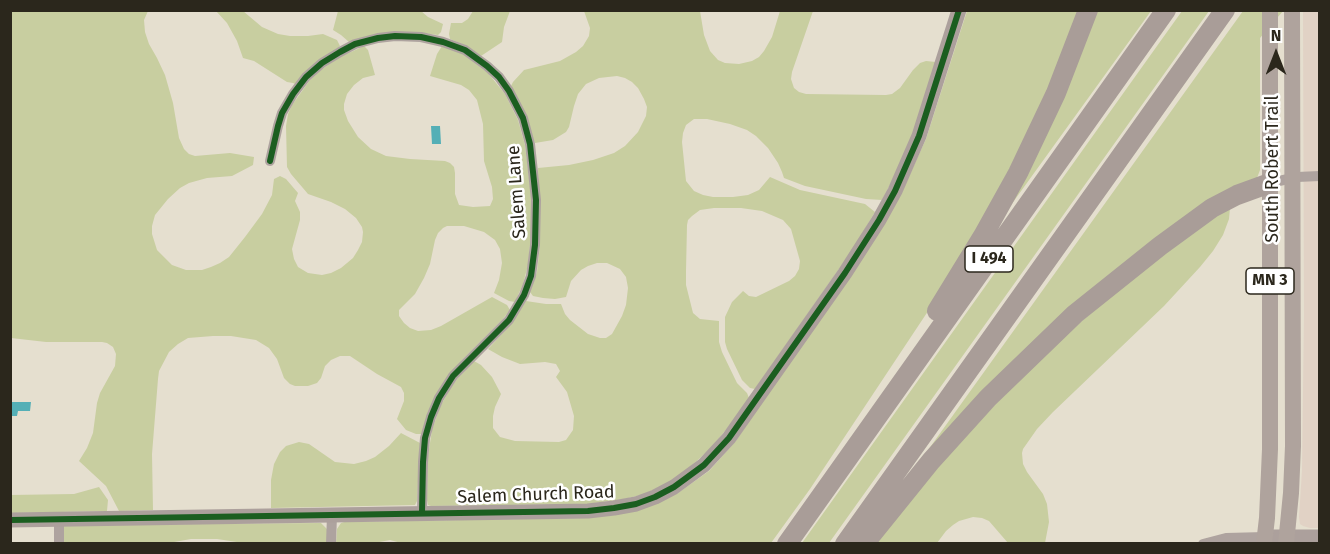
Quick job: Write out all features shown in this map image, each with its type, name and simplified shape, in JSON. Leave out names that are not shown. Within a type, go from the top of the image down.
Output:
[{"type":"highway","points":[[812,508],[996,214],[1049,109],[1088,10]]},
{"type":"highway","name":"I 494","points":[[787,543],[1166,10]]},
{"type":"highway","name":"I 494","points":[[844,543],[1225,10]]},
{"type":"highway","points":[[1188,62],[1236,10]]},
{"type":"highway","points":[[864,543],[931,461],[988,398],[1067,321],[1151,253],[1212,208],[1244,192],[1270,183]]},
{"type":"main road","name":"South Robert Trail","points":[[1286,540],[1292,458],[1292,10]]},
{"type":"main road","name":"South Robert Trail","points":[[1264,540],[1270,440],[1270,18]]},
{"type":"street","name":"Salem Church Road","points":[[10,519],[577,511],[636,504],[664,493],[680,484],[704,465],[729,438],[850,266],[886,209],[922,128],[959,10]]},
{"type":"street","name":"Salem Lane","points":[[270,161],[282,113],[306,77],[340,51],[378,38],[421,37],[465,50],[499,78],[515,101],[523,118],[530,144],[536,200],[535,245],[531,276],[514,313],[453,376],[439,398],[425,438],[422,513]]},
{"type":"street","points":[[1270,183],[1293,178],[1320,177]]},
{"type":"street","points":[[331,543],[332,514]]},
{"type":"street","points":[[59,519],[59,543]]},
{"type":"street","points":[[1203,543],[1226,538],[1286,540],[1320,537]]},
{"type":"shaded area","points":[[1319,10],[1319,528],[1310,528],[1300,524],[1299,517],[1302,470],[1304,315],[1303,11]]},
{"type":"green space","points":[[10,11],[148,11],[144,20],[145,32],[165,75],[179,138],[184,149],[195,156],[230,153],[254,157],[253,165],[232,176],[207,178],[180,188],[155,215],[152,234],[157,250],[172,265],[186,270],[202,270],[229,257],[262,214],[272,195],[274,179],[280,176],[286,179],[298,193],[295,201],[300,212],[300,220],[292,249],[298,267],[308,273],[322,275],[341,268],[353,258],[362,242],[362,227],[356,218],[345,209],[308,194],[291,174],[287,167],[286,126],[292,105],[310,80],[338,58],[364,46],[368,50],[375,75],[363,78],[354,85],[347,94],[344,104],[348,121],[358,137],[371,149],[386,156],[450,163],[454,167],[455,194],[459,205],[490,206],[493,199],[492,187],[484,161],[483,124],[477,100],[469,90],[461,85],[430,76],[442,46],[463,54],[488,73],[505,94],[518,120],[525,145],[531,195],[528,265],[515,302],[509,301],[494,293],[502,263],[500,249],[495,240],[484,232],[464,226],[447,226],[438,233],[424,278],[415,294],[399,310],[399,316],[404,323],[418,331],[431,330],[492,297],[507,305],[510,310],[461,361],[421,434],[406,430],[397,419],[404,401],[401,387],[350,356],[340,356],[331,360],[325,366],[317,383],[295,386],[284,378],[277,359],[269,348],[256,340],[231,336],[188,338],[169,352],[159,371],[152,454],[153,510],[119,511],[106,486],[79,461],[93,433],[100,393],[115,366],[116,354],[113,347],[102,342],[46,342],[11,338]]},
{"type":"green space","points":[[216,11],[243,11],[262,27],[278,34],[308,36],[323,34],[337,40],[340,46],[295,84],[287,82],[254,61],[243,58],[227,23]]},
{"type":"green space","points":[[338,11],[421,11],[443,24],[438,35],[417,32],[349,42],[333,30]]},
{"type":"green space","points":[[473,11],[510,11],[504,27],[502,42],[481,56],[467,46],[450,39],[449,34],[451,23],[462,23]]},
{"type":"green space","points":[[584,11],[700,11],[704,35],[710,51],[718,60],[739,64],[752,61],[764,51],[772,37],[780,11],[813,11],[791,79],[794,88],[806,94],[892,94],[900,88],[920,63],[936,62],[913,134],[882,200],[866,199],[805,186],[784,178],[768,148],[747,130],[707,119],[694,119],[686,125],[682,142],[686,181],[694,191],[713,197],[748,195],[759,190],[770,177],[800,190],[865,204],[875,212],[855,246],[755,389],[750,388],[742,380],[727,349],[725,317],[732,302],[743,291],[749,296],[756,297],[795,276],[800,261],[791,229],[783,220],[762,211],[741,208],[700,210],[688,220],[686,285],[693,313],[700,319],[719,321],[719,342],[722,352],[737,383],[749,398],[709,450],[681,475],[641,495],[588,504],[431,506],[428,505],[427,500],[428,456],[432,430],[440,407],[450,389],[474,361],[492,377],[501,394],[493,416],[493,428],[500,437],[515,441],[559,442],[566,440],[573,430],[574,416],[567,392],[556,377],[560,371],[556,364],[545,362],[520,364],[488,349],[512,323],[526,301],[561,304],[570,320],[588,334],[600,338],[606,338],[612,334],[626,305],[628,288],[626,277],[620,269],[607,263],[597,263],[581,270],[571,281],[566,297],[543,298],[533,296],[530,292],[537,272],[540,245],[538,168],[569,165],[614,153],[625,146],[638,132],[646,116],[647,107],[644,99],[632,82],[617,76],[599,78],[586,84],[578,94],[566,132],[553,140],[535,143],[511,86],[524,70],[560,61],[583,46],[589,36],[590,28]]},
{"type":"green space","points":[[967,11],[1081,11],[1045,103],[954,272],[810,489],[771,543],[405,544],[390,540],[374,543],[336,544],[337,529],[344,522],[582,518],[678,493],[709,471],[735,442],[901,194],[926,139]]},
{"type":"green space","points":[[1092,11],[1151,11],[1011,205],[1007,202]]},
{"type":"green space","points":[[1182,11],[1209,11],[829,543],[802,543]]},
{"type":"green space","points":[[1243,11],[1283,11],[1260,38],[1260,170],[1257,178],[1234,188],[918,464]]},
{"type":"green space","points":[[1230,208],[1223,235],[1200,267],[1164,306],[1053,412],[1023,449],[1023,464],[1047,504],[1049,522],[1045,543],[1008,543],[989,521],[973,517],[953,525],[937,543],[872,544],[936,465],[1079,319],[1208,221]]},
{"type":"green space","points":[[401,433],[420,443],[415,505],[271,508],[271,480],[274,464],[286,446],[299,442],[309,444],[335,462],[354,464],[375,457]]},
{"type":"green space","points":[[99,487],[108,500],[107,511],[11,513],[10,495],[74,494]]},
{"type":"green space","points":[[321,523],[327,529],[327,544],[250,544],[217,539],[191,539],[163,544],[62,544],[64,525]]},
{"type":"water","points":[[431,126],[440,126],[441,144],[432,144]]},
{"type":"water","points":[[11,402],[31,402],[30,411],[18,411],[17,416],[11,416]]},
{"type":"cycle path","points":[[10,520],[588,511],[636,504],[674,487],[704,465],[729,438],[845,273],[879,220],[895,191],[919,136],[959,10]]},
{"type":"cycle path","points":[[270,161],[282,113],[306,77],[322,63],[340,52],[355,44],[378,38],[421,37],[465,50],[499,77],[523,118],[530,144],[536,200],[535,245],[531,276],[524,295],[509,320],[453,376],[439,398],[425,438],[422,513]]}]
